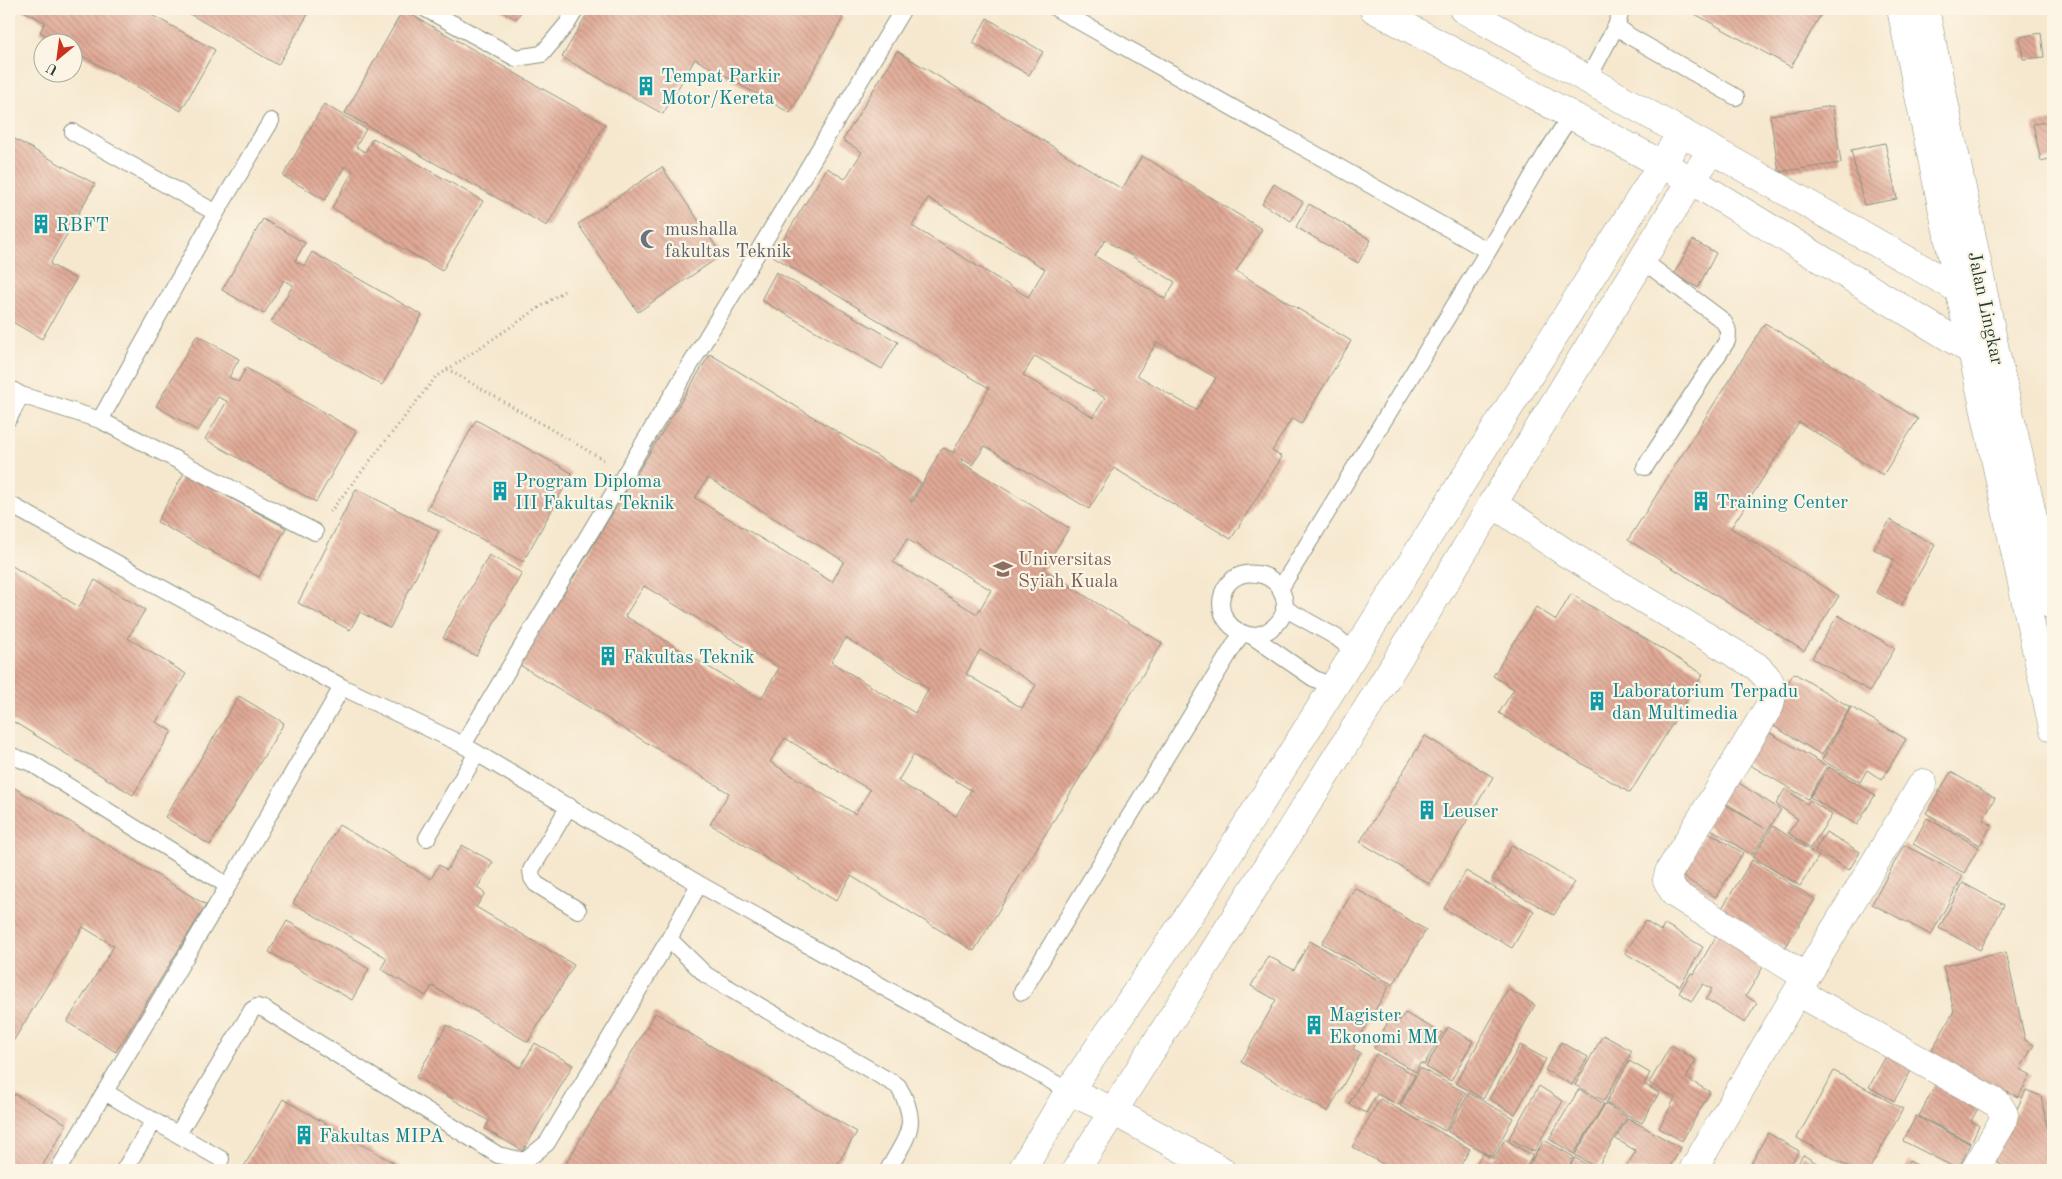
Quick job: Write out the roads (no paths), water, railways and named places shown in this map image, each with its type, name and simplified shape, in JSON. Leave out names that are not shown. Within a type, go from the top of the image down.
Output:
[{"type":"street","points":[[1374,9],[1691,180],[1972,351],[1997,359]]},
{"type":"street","points":[[1463,9],[1973,294]]},
{"type":"street","points":[[1901,9],[1973,294],[1972,351],[2053,728]]},
{"type":"street","name":"Jalan Lingkar","points":[[1925,9],[1973,294],[1997,359],[2053,606]]},
{"type":"street","points":[[1571,115],[1588,79]]},
{"type":"street","points":[[1022,1170],[1069,1091],[1206,890],[1682,132]]},
{"type":"street","points":[[1076,1170],[1377,693],[1691,180],[1713,150]]},
{"type":"street","points":[[1492,503],[1566,553],[1756,666],[1766,675],[1772,684],[1773,693],[1770,705],[1669,872],[1667,880],[1675,894],[1802,984],[1998,1104],[2004,1114],[2002,1123],[1975,1170]]},
{"type":"street","points":[[1343,671],[1377,693]]},
{"type":"street","points":[[1693,1170],[1923,783]]},
{"type":"street","points":[[1069,1091],[1114,1111],[1221,1170]]},
{"type":"lane","points":[[426,9],[516,58],[542,54],[567,24],[576,9]]},
{"type":"lane","points":[[427,838],[470,749],[476,721],[627,473],[903,9]]},
{"type":"lane","points":[[1057,9],[1488,251]]},
{"type":"lane","points":[[1588,79],[1616,26],[1622,9]]},
{"type":"lane","points":[[1616,26],[1631,38],[1736,97]]},
{"type":"lane","points":[[1280,588],[1571,115]]},
{"type":"lane","points":[[100,420],[216,213],[271,121]]},
{"type":"lane","points":[[73,132],[216,213]]},
{"type":"lane","points":[[1642,260],[1722,320],[1729,334],[1727,341],[1646,467]]},
{"type":"lane","points":[[9,418],[15,392],[100,420],[315,532]]},
{"type":"lane","points":[[9,504],[342,687],[470,749],[699,884],[1069,1091]]},
{"type":"lane","points":[[1022,992],[1246,635],[1270,631],[1282,617],[1284,598],[1280,588],[1273,580],[1264,575],[1252,573],[1242,574],[1232,580],[1225,588],[1221,598],[1221,609],[1225,619],[1232,628],[1246,635],[1313,678],[1343,671],[1336,637],[1284,608]]},
{"type":"lane","points":[[58,1170],[228,886],[342,687]]},
{"type":"lane","points":[[9,755],[32,763],[228,886]]},
{"type":"lane","points":[[569,806],[531,870],[532,878],[536,884],[578,910]]},
{"type":"lane","points":[[178,1134],[252,1010],[257,1007],[264,1009],[498,1155],[525,1161],[547,1143],[669,940],[699,884]]},
{"type":"lane","points":[[669,940],[706,975],[898,1086],[906,1100],[911,1119],[909,1134],[888,1170]]},
{"type":"lane","points":[[106,1092],[221,1159]]},
{"type":"lane","points":[[124,1170],[154,1121]]},
{"type":"place","name":"Tempat Parkir Motor/Kereta","points":[[646,86]]},
{"type":"place","name":"RBFT","points":[[41,224]]},
{"type":"place","name":"mushalla fakultas Teknik","points":[[650,239]]},
{"type":"place","name":"Program Diploma III Fakultas Teknik","points":[[500,491]]},
{"type":"place","name":"Training Center","points":[[1701,501]]},
{"type":"place","name":"Universitas Syiah Kuala","points":[[1003,569]]},
{"type":"place","name":"Fakultas Teknik","points":[[608,656]]},
{"type":"place","name":"Laboratorium Terpadu dan Multimedia","points":[[1597,701]]},
{"type":"place","name":"Leuser","points":[[1427,810]]},
{"type":"place","name":"Magister Ekonomi MM","points":[[1314,1025]]},
{"type":"place","name":"Fakultas MIPA","points":[[304,1135]]}]
